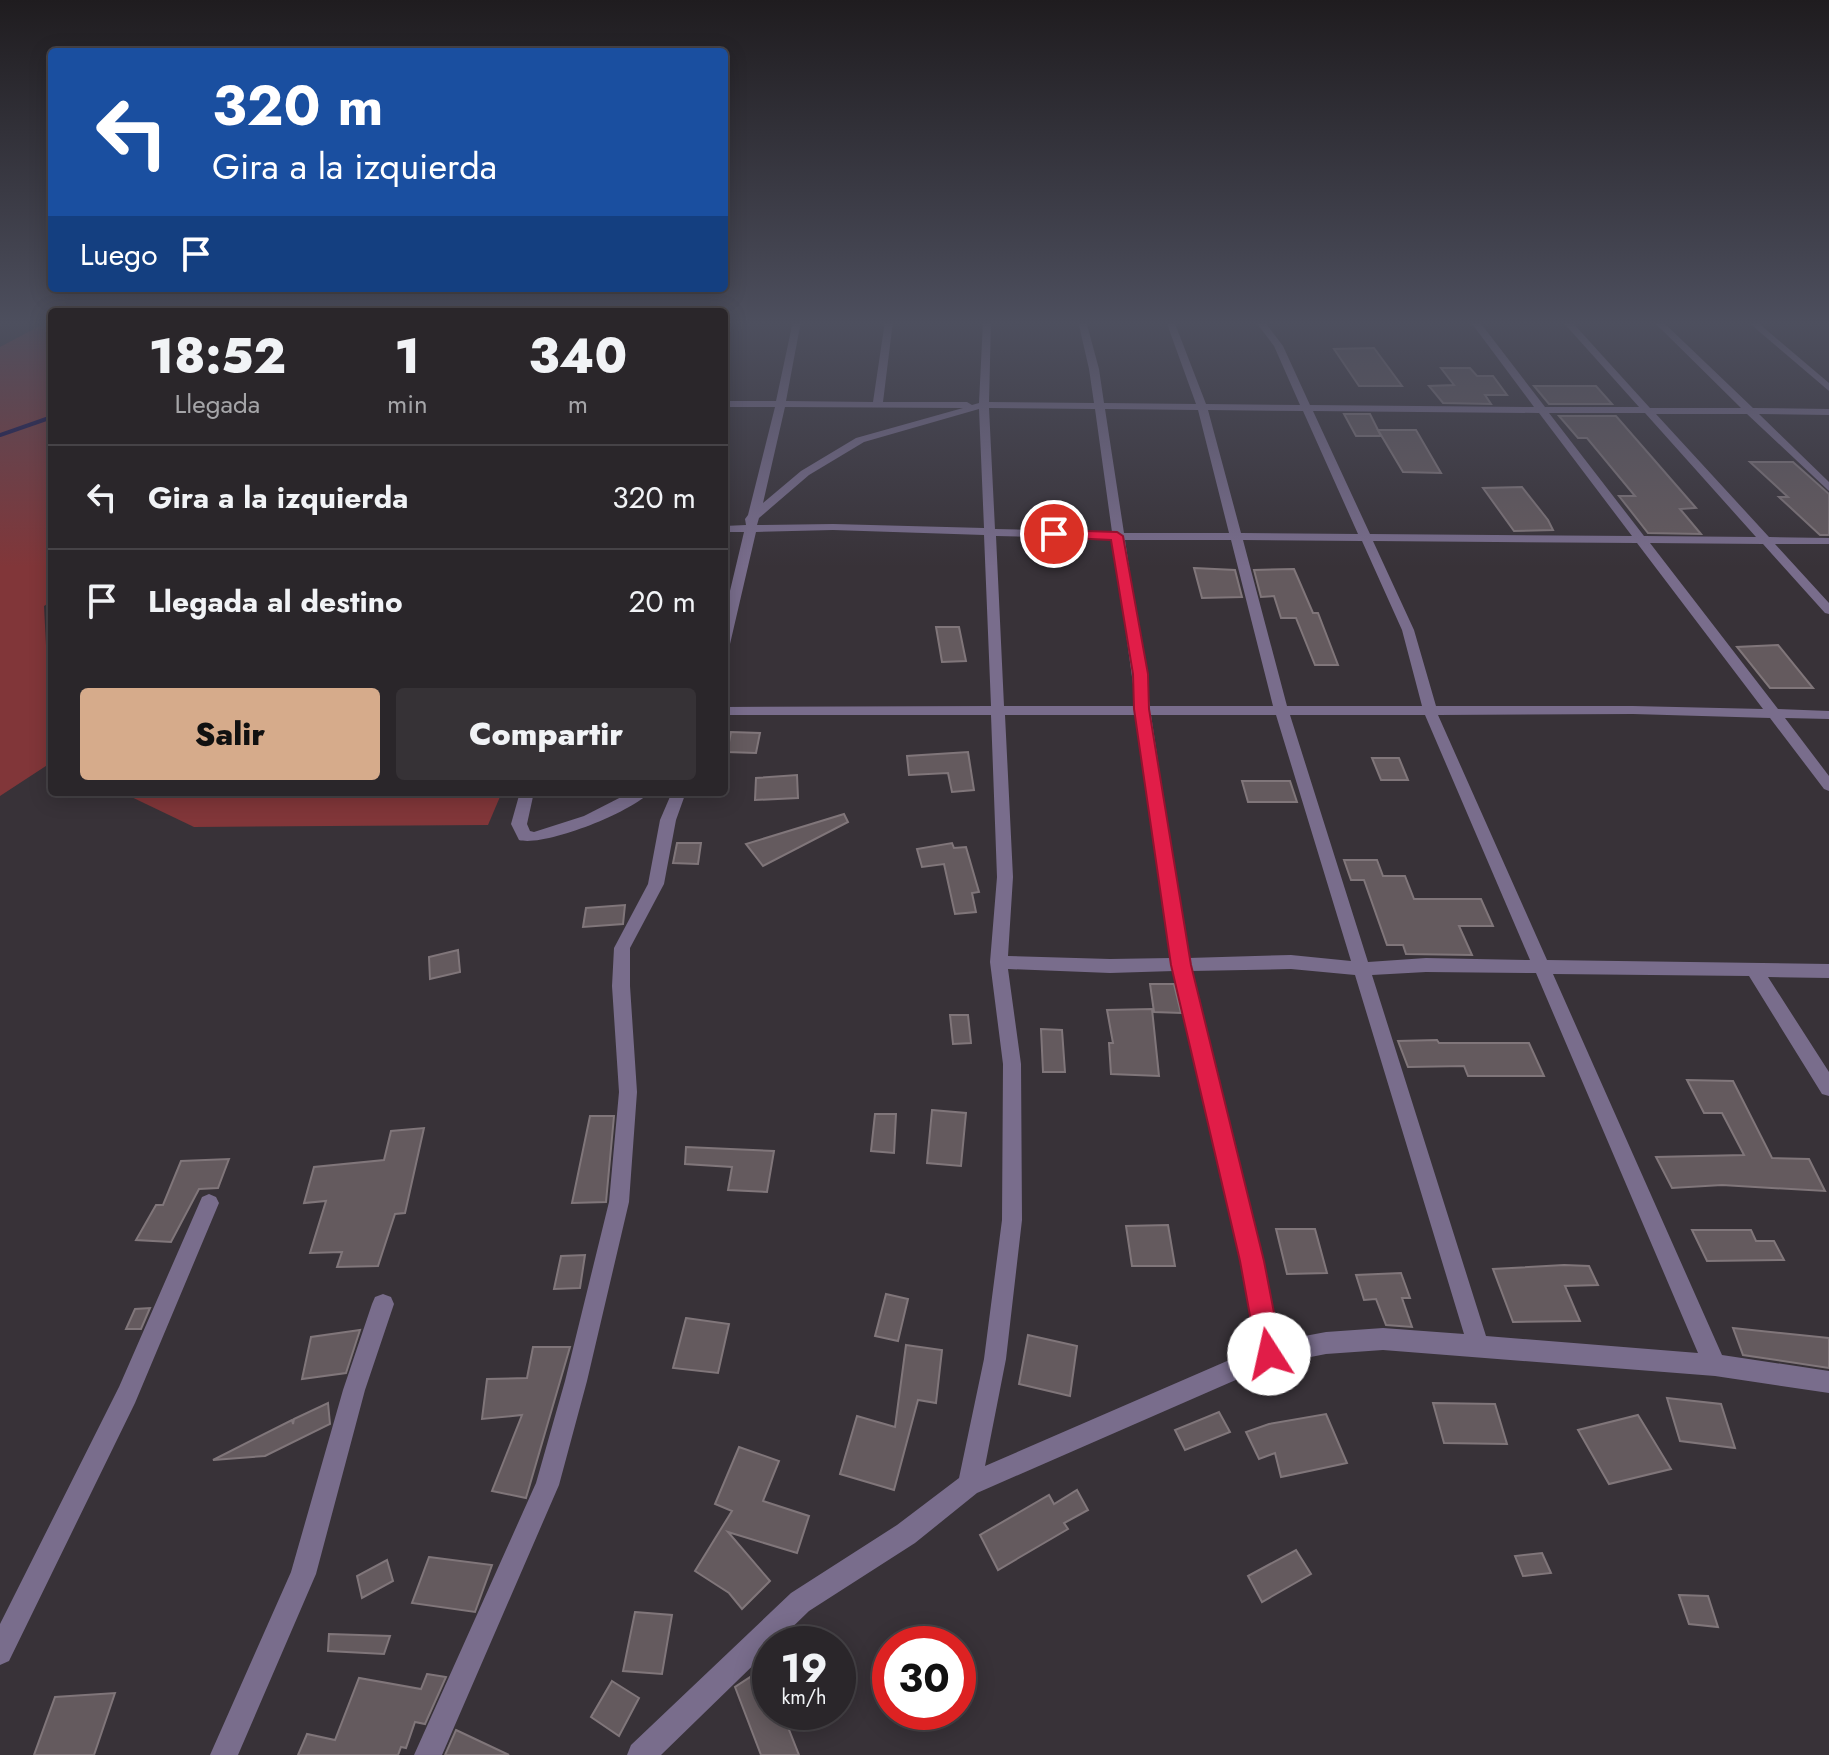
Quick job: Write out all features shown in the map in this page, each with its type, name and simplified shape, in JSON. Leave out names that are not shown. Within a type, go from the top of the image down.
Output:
[{"type":"street","points":[[1098,403],[1141,674],[1142,709],[1181,965],[1252,1261],[1269,1354]]},
{"type":"street","points":[[1200,403],[1238,536],[1281,709],[1318,822],[1360,969],[1450,1245],[1478,1345]]},
{"type":"street","points":[[1301,403],[1408,630],[1430,711],[1540,968],[1572,1030],[1628,1169],[1715,1365]]},
{"type":"street","points":[[1536,403],[1829,786]]},
{"type":"street","points":[[1642,403],[1829,610]]},
{"type":"street","points":[[1742,403],[1829,488]]},
{"type":"street","points":[[728,404],[1203,410],[1829,412]]},
{"type":"street","points":[[728,626],[750,524],[783,404]]},
{"type":"street","points":[[750,524],[805,473],[860,440],[984,405]]},
{"type":"street","points":[[969,1485],[995,1359],[1012,1220],[1012,1064],[999,962],[1005,877],[993,532],[984,405]]},
{"type":"street","points":[[728,528],[750,524],[1117,536],[1829,541]]},
{"type":"street","points":[[728,711],[763,708],[997,713],[1142,709],[1216,712],[1281,709],[1633,710],[1829,715]]},
{"type":"street","points":[[526,796],[519,824],[524,836],[534,837],[589,820],[635,796]]},
{"type":"street","points":[[428,1755],[547,1485],[576,1381],[619,1202],[628,1092],[621,986],[622,948],[656,884],[668,820],[677,796]]},
{"type":"street","points":[[999,962],[1181,965],[1291,962],[1360,969],[1426,965],[1756,973],[1829,971]]},
{"type":"street","points":[[1756,973],[1829,1088]]},
{"type":"street","points":[[0,1652],[127,1395],[209,1203]]},
{"type":"street","points":[[224,1755],[303,1574],[383,1304]]},
{"type":"street","points":[[641,1755],[800,1602],[906,1534],[969,1485],[1269,1354],[1326,1343],[1383,1339],[1715,1365],[1829,1382]]},
{"type":"shaded area","points":[[0,403],[48,403],[48,604],[44,606],[48,765],[0,796]]},
{"type":"shaded area","points":[[129,796],[500,796],[488,825],[194,827]]},
{"type":"building","points":[[1548,403],[1612,404],[1549,404]]},
{"type":"building","points":[[1344,414],[1370,414],[1381,436],[1356,436]]},
{"type":"building","points":[[1559,416],[1616,416],[1696,508],[1680,509],[1701,534],[1648,533],[1619,496],[1635,496],[1587,438],[1578,438]]},
{"type":"building","points":[[1378,430],[1416,430],[1441,473],[1403,472]]},
{"type":"building","points":[[1750,462],[1793,462],[1829,494],[1829,535],[1820,535],[1779,497],[1788,497]]},
{"type":"building","points":[[1522,487],[1553,530],[1514,531],[1483,488]]},
{"type":"building","points":[[1194,568],[1235,570],[1242,597],[1202,598]]},
{"type":"building","points":[[1294,569],[1313,613],[1318,613],[1338,665],[1315,665],[1296,618],[1281,618],[1274,596],[1261,597],[1254,570]]},
{"type":"building","points":[[936,627],[959,627],[966,661],[942,662]]},
{"type":"building","points":[[1778,645],[1813,688],[1770,688],[1737,647]]},
{"type":"building","points":[[731,732],[760,733],[756,753],[728,752]]},
{"type":"building","points":[[968,752],[974,790],[952,792],[948,773],[909,775],[907,756]]},
{"type":"building","points":[[1372,758],[1399,758],[1408,780],[1381,780]]},
{"type":"building","points":[[797,775],[798,798],[755,800],[756,778]]},
{"type":"building","points":[[1242,781],[1290,781],[1297,802],[1248,802]]},
{"type":"building","points":[[844,814],[848,822],[763,866],[746,844]]},
{"type":"building","points":[[677,843],[701,843],[698,864],[673,863]]},
{"type":"building","points":[[952,843],[954,848],[966,847],[979,892],[972,893],[976,912],[955,914],[944,864],[922,867],[917,849]]},
{"type":"building","points":[[1344,860],[1377,860],[1383,876],[1405,876],[1414,899],[1481,899],[1493,926],[1459,926],[1472,955],[1406,954],[1403,945],[1387,945],[1364,880],[1351,880]]},
{"type":"building","points":[[625,905],[623,924],[583,927],[586,908]]},
{"type":"building","points":[[458,950],[460,972],[430,979],[429,957]]},
{"type":"building","points":[[1150,984],[1174,984],[1181,1013],[1154,1012]]},
{"type":"building","points":[[1152,1009],[1159,1076],[1111,1074],[1109,1043],[1113,1043],[1107,1010]]},
{"type":"building","points":[[950,1015],[968,1015],[971,1043],[953,1044]]},
{"type":"building","points":[[1041,1029],[1062,1030],[1065,1072],[1043,1072]]},
{"type":"building","points":[[1437,1040],[1439,1043],[1529,1043],[1544,1076],[1468,1076],[1464,1066],[1408,1067],[1398,1041]]},
{"type":"building","points":[[1687,1080],[1733,1081],[1772,1158],[1809,1159],[1825,1191],[1722,1185],[1672,1188],[1656,1157],[1744,1155],[1722,1113],[1704,1113]]},
{"type":"building","points":[[932,1110],[966,1113],[961,1166],[927,1163]]},
{"type":"building","points":[[875,1114],[896,1114],[894,1153],[871,1151]]},
{"type":"building","points":[[590,1116],[614,1116],[606,1202],[572,1203]]},
{"type":"building","points":[[424,1128],[405,1213],[395,1214],[378,1266],[337,1267],[342,1252],[310,1253],[326,1201],[304,1203],[314,1167],[384,1160],[391,1131]]},
{"type":"building","points":[[686,1147],[774,1151],[767,1192],[728,1190],[732,1167],[685,1164]]},
{"type":"building","points":[[229,1159],[218,1188],[199,1189],[171,1242],[136,1240],[156,1205],[163,1205],[181,1161]]},
{"type":"building","points":[[1168,1225],[1175,1266],[1132,1266],[1126,1226]]},
{"type":"building","points":[[1276,1229],[1315,1229],[1327,1273],[1287,1274]]},
{"type":"building","points":[[1692,1230],[1751,1230],[1756,1241],[1774,1241],[1784,1260],[1707,1261]]},
{"type":"building","points":[[585,1255],[580,1288],[554,1289],[561,1256]]},
{"type":"building","points":[[1589,1266],[1598,1285],[1565,1286],[1580,1321],[1513,1322],[1493,1269]]},
{"type":"building","points":[[1401,1273],[1410,1298],[1402,1298],[1412,1327],[1386,1325],[1376,1299],[1364,1300],[1356,1275]]},
{"type":"building","points":[[886,1294],[908,1299],[898,1341],[875,1336]]},
{"type":"building","points":[[150,1308],[141,1329],[126,1329],[135,1309]]},
{"type":"building","points":[[686,1318],[729,1324],[718,1373],[673,1368]]},
{"type":"building","points":[[1733,1328],[1829,1338],[1829,1368],[1743,1355]]},
{"type":"building","points":[[360,1330],[346,1373],[302,1379],[311,1337]]},
{"type":"building","points":[[1028,1335],[1077,1346],[1070,1396],[1019,1384]]},
{"type":"building","points":[[906,1345],[942,1350],[936,1403],[918,1400],[894,1490],[840,1474],[857,1416],[895,1427]]},
{"type":"building","points":[[533,1347],[570,1347],[526,1498],[492,1491],[522,1415],[482,1419],[487,1379],[527,1378]]},
{"type":"building","points":[[1667,1398],[1721,1404],[1735,1448],[1680,1441]]},
{"type":"building","points":[[328,1403],[330,1424],[265,1456],[213,1460],[292,1420],[293,1424],[294,1419]]},
{"type":"building","points":[[1433,1403],[1495,1404],[1507,1444],[1444,1443]]},
{"type":"building","points":[[1219,1412],[1230,1432],[1185,1450],[1175,1430]]},
{"type":"building","points":[[1326,1414],[1347,1463],[1281,1477],[1275,1453],[1259,1459],[1246,1432],[1269,1424]]},
{"type":"building","points":[[1638,1415],[1671,1469],[1609,1484],[1578,1430]]},
{"type":"building","points":[[739,1447],[779,1461],[763,1501],[809,1516],[797,1553],[728,1532],[770,1581],[742,1609],[729,1593],[695,1571],[732,1511],[715,1504]]},
{"type":"building","points":[[1077,1490],[1088,1510],[1064,1523],[1068,1529],[998,1570],[980,1535],[1049,1495],[1054,1504]]},
{"type":"building","points":[[1296,1550],[1311,1574],[1262,1602],[1248,1576]]},
{"type":"building","points":[[1542,1553],[1551,1573],[1523,1576],[1515,1556]]},
{"type":"building","points":[[429,1557],[492,1565],[475,1612],[412,1603]]},
{"type":"building","points":[[387,1560],[393,1581],[362,1598],[357,1576]]},
{"type":"building","points":[[1679,1595],[1708,1596],[1718,1627],[1689,1624]]},
{"type":"building","points":[[635,1612],[672,1615],[662,1674],[623,1671]]},
{"type":"building","points":[[329,1634],[390,1636],[384,1654],[328,1651]]},
{"type":"building","points":[[427,1674],[446,1677],[425,1724],[415,1722],[406,1748],[401,1747],[398,1755],[298,1755],[307,1734],[335,1740],[359,1678],[421,1689]]},
{"type":"building","points":[[752,1676],[752,1730],[789,1730],[799,1755],[761,1755],[735,1687]]},
{"type":"building","points":[[612,1681],[639,1698],[619,1736],[591,1717]]},
{"type":"building","points":[[115,1693],[94,1755],[34,1755],[55,1697]]},
{"type":"building","points":[[456,1730],[509,1755],[445,1755]]},
{"type":"waterway","points":[[0,435],[48,418]]},
{"type":"route","points":[[1054,534],[1117,536],[1141,674],[1142,709],[1181,965],[1200,1056],[1252,1261],[1269,1354]]}]
